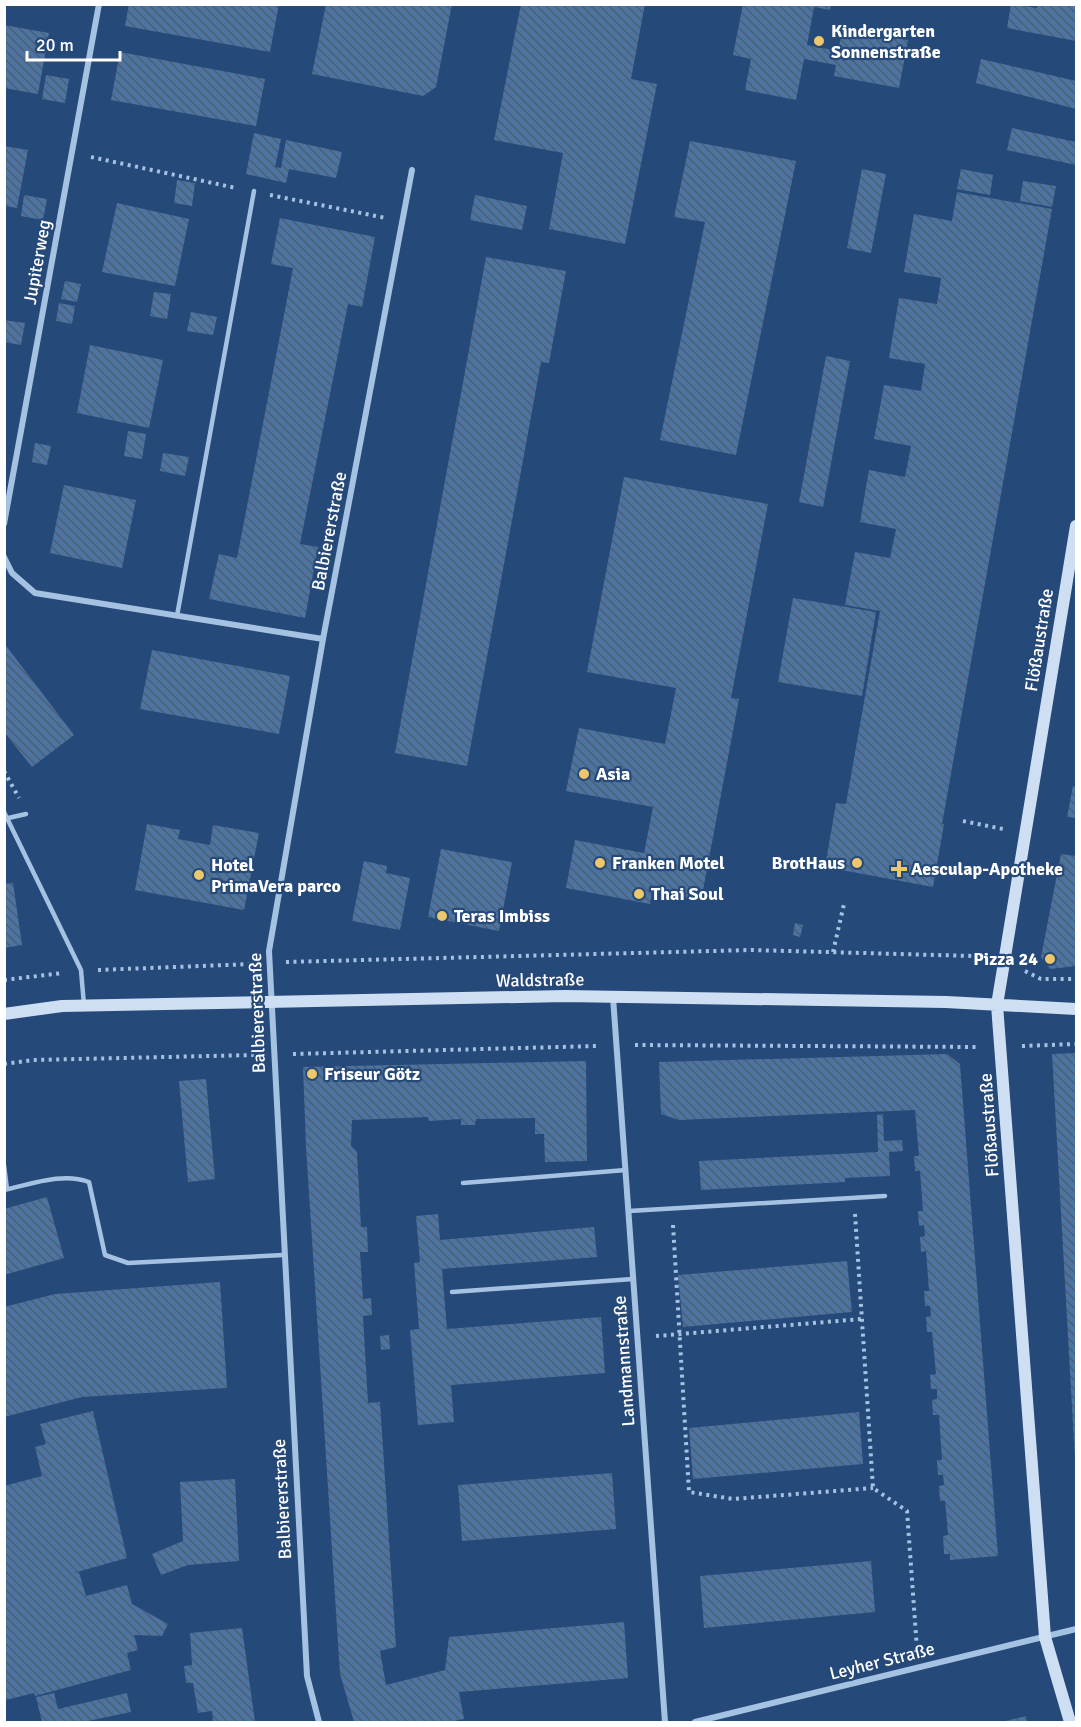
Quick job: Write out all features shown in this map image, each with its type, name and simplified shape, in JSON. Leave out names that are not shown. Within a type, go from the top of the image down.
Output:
[{"type":"street","name":"Jupiterweg","points":[[4,524],[99,4]]},
{"type":"street","name":"Balbiererstraße","points":[[320,1722],[307,1676],[269,963],[271,936],[323,639],[412,170]]},
{"type":"street","name":"Flößaustraße","points":[[1070,1722],[1045,1637],[997,1005],[1077,526]]},
{"type":"street","points":[[4,557],[12,573],[35,592],[323,639]]},
{"type":"street","name":"Waldstraße","points":[[4,1014],[84,1005],[270,1000],[614,997],[946,1002],[1077,1009]]},
{"type":"street","name":"Landmannstraße","points":[[614,997],[665,1722]]},
{"type":"street","name":"Leyher Straße","points":[[695,1722],[1077,1629]]},
{"type":"lane","points":[[177,616],[254,191]]},
{"type":"lane","points":[[4,812],[81,970],[84,1005]]},
{"type":"lane","points":[[6,819],[26,814]]},
{"type":"lane","points":[[4,1165],[6,1190],[76,1177],[89,1182],[105,1256],[128,1263],[283,1255]]},
{"type":"lane","points":[[463,1183],[626,1170]]},
{"type":"lane","points":[[628,1211],[885,1196]]},
{"type":"lane","points":[[452,1292],[633,1279]]},
{"type":"path","points":[[963,821],[978,825]]},
{"type":"path","points":[[833,952],[844,904]]},
{"type":"path","points":[[4,980],[81,970],[751,950],[973,956]]},
{"type":"path","points":[[1022,969],[1041,979],[1077,979]]},
{"type":"path","points":[[1034,1045],[1077,1044]]},
{"type":"path","points":[[4,1064],[33,1060],[617,1045],[974,1047]]},
{"type":"path","points":[[854,1198],[873,1488]]},
{"type":"path","points":[[672,1209],[689,1492],[733,1499],[873,1488],[907,1511],[918,1668]]},
{"type":"path","points":[[638,1337],[862,1319]]},
{"type":"building","points":[[129,4],[279,4],[270,52],[125,26]]},
{"type":"building","points":[[326,4],[452,4],[436,87],[423,96],[312,74]]},
{"type":"building","points":[[521,4],[645,4],[631,79],[657,84],[625,244],[549,229],[563,153],[494,140]]},
{"type":"building","points":[[743,4],[831,4],[830,10],[814,7],[807,45],[838,51],[843,27],[908,40],[899,88],[834,76],[836,65],[804,59],[796,100],[745,90],[751,59],[733,55]]},
{"type":"building","points":[[1011,4],[1037,8],[1038,4],[1076,4],[1076,41],[1007,28]]},
{"type":"building","points":[[4,25],[49,33],[38,94],[4,88]]},
{"type":"building","points":[[120,52],[265,79],[256,126],[111,100]]},
{"type":"building","points":[[981,59],[1076,81],[1076,109],[976,83]]},
{"type":"building","points":[[46,75],[69,79],[65,103],[42,99]]},
{"type":"building","points":[[1012,128],[1076,142],[1076,165],[1007,150]]},
{"type":"building","points":[[254,133],[281,139],[275,167],[281,168],[286,140],[342,152],[336,178],[289,169],[286,183],[246,174]]},
{"type":"building","points":[[690,141],[796,161],[736,455],[660,440],[705,222],[674,217]]},
{"type":"building","points":[[4,146],[28,150],[17,208],[4,206]]},
{"type":"building","points":[[862,169],[886,174],[871,253],[847,248]]},
{"type":"building","points":[[961,169],[993,175],[990,195],[957,189]]},
{"type":"building","points":[[177,180],[195,183],[192,206],[174,203]]},
{"type":"building","points":[[1023,181],[1056,186],[1052,207],[1020,201]]},
{"type":"building","points":[[957,192],[1052,209],[942,824],[944,824],[933,887],[825,867],[836,803],[846,804],[880,611],[845,605],[855,552],[890,558],[896,529],[860,522],[869,470],[905,477],[911,446],[874,439],[884,385],[921,391],[925,364],[889,358],[899,298],[937,304],[941,278],[904,272],[914,214],[952,221]]},
{"type":"building","points":[[24,195],[47,199],[43,220],[21,216]]},
{"type":"building","points":[[475,195],[527,206],[522,230],[470,220]]},
{"type":"building","points":[[117,203],[189,219],[175,286],[102,272]]},
{"type":"building","points":[[280,218],[375,237],[362,307],[348,304],[300,544],[318,547],[305,618],[209,599],[219,554],[237,558],[293,268],[271,264]]},
{"type":"building","points":[[486,257],[566,271],[549,363],[541,362],[467,766],[395,753]]},
{"type":"building","points":[[65,281],[81,284],[77,302],[61,299]]},
{"type":"building","points":[[154,292],[171,294],[167,319],[150,316]]},
{"type":"building","points":[[59,303],[75,306],[72,324],[56,321]]},
{"type":"building","points":[[191,312],[217,317],[213,335],[187,331]]},
{"type":"building","points":[[4,320],[25,323],[21,345],[4,342]]},
{"type":"building","points":[[90,345],[163,360],[149,428],[77,413]]},
{"type":"building","points":[[826,356],[850,361],[823,507],[799,502]]},
{"type":"building","points":[[128,431],[146,434],[142,459],[124,456]]},
{"type":"building","points":[[35,443],[51,446],[47,465],[32,462]]},
{"type":"building","points":[[163,453],[189,457],[185,476],[160,471]]},
{"type":"building","points":[[624,477],[768,504],[731,698],[739,699],[701,901],[652,892],[650,904],[566,888],[575,840],[644,853],[653,807],[566,791],[579,728],[665,744],[676,688],[587,672]]},
{"type":"building","points":[[64,485],[136,500],[122,568],[50,553]]},
{"type":"building","points":[[793,598],[876,612],[862,696],[778,682]]},
{"type":"building","points":[[4,643],[74,735],[32,767],[4,732]]},
{"type":"building","points":[[152,650],[290,676],[279,734],[140,709]]},
{"type":"building","points":[[1073,786],[1076,787],[1076,818],[1067,817]]},
{"type":"building","points":[[147,824],[180,830],[178,839],[210,845],[213,825],[259,833],[244,910],[135,890]]},
{"type":"building","points":[[441,849],[512,862],[499,931],[428,917]]},
{"type":"building","points":[[1061,854],[1076,856],[1076,966],[1050,969],[1041,957]]},
{"type":"building","points":[[364,861],[387,866],[386,873],[410,878],[400,930],[352,921]]},
{"type":"building","points":[[13,883],[22,945],[4,948],[4,884]]},
{"type":"building","points":[[795,923],[803,925],[800,937],[793,935]]},
{"type":"building","points":[[1076,1053],[1076,1460],[1075,1460],[1052,1054]]},
{"type":"building","points":[[947,1054],[960,1064],[998,1556],[950,1560],[950,1554],[944,1554],[943,1536],[948,1535],[945,1501],[940,1501],[939,1486],[944,1485],[943,1475],[938,1475],[937,1460],[942,1460],[939,1415],[933,1415],[932,1400],[937,1399],[937,1389],[931,1389],[930,1375],[936,1374],[932,1332],[927,1332],[926,1317],[931,1316],[930,1306],[925,1306],[924,1291],[929,1291],[926,1251],[921,1252],[920,1237],[925,1236],[924,1225],[919,1226],[918,1211],[923,1211],[920,1171],[915,1171],[914,1156],[919,1156],[915,1110],[679,1120],[661,1114],[659,1062]]},
{"type":"building","points":[[586,1061],[587,1161],[545,1162],[544,1134],[535,1134],[535,1118],[476,1119],[475,1125],[461,1125],[461,1119],[429,1121],[428,1117],[352,1120],[351,1146],[357,1152],[361,1227],[367,1227],[368,1252],[360,1252],[363,1299],[371,1298],[372,1315],[363,1316],[368,1403],[380,1402],[396,1647],[380,1651],[386,1685],[445,1670],[449,1637],[624,1622],[628,1678],[459,1692],[464,1719],[449,1722],[354,1722],[340,1674],[306,1147],[303,1067]]},
{"type":"building","points":[[206,1079],[215,1179],[188,1182],[179,1081]]},
{"type":"building","points":[[883,1114],[884,1141],[902,1140],[903,1151],[889,1152],[890,1176],[845,1178],[845,1182],[701,1190],[699,1161],[878,1152],[877,1115]]},
{"type":"building","points":[[47,1197],[64,1258],[4,1275],[4,1209]]},
{"type":"building","points":[[438,1214],[440,1240],[594,1227],[597,1257],[442,1269],[447,1329],[601,1317],[605,1373],[451,1385],[454,1422],[418,1425],[410,1330],[419,1329],[414,1263],[420,1262],[416,1216]]},
{"type":"building","points":[[847,1261],[852,1312],[683,1327],[678,1275]]},
{"type":"building","points":[[220,1282],[227,1388],[82,1397],[4,1417],[4,1307],[55,1294]]},
{"type":"building","points":[[389,1335],[390,1349],[381,1350],[380,1336]]},
{"type":"building","points":[[93,1411],[127,1558],[70,1574],[79,1572],[86,1596],[127,1585],[132,1604],[168,1624],[162,1636],[134,1635],[138,1650],[127,1653],[131,1670],[35,1696],[34,1693],[6,1700],[4,1486],[42,1476],[35,1447],[46,1444],[40,1424]]},
{"type":"building","points":[[859,1412],[863,1464],[693,1479],[689,1428]]},
{"type":"building","points":[[612,1473],[616,1529],[462,1541],[458,1485]]},
{"type":"building","points":[[235,1479],[239,1561],[188,1565],[161,1575],[152,1554],[183,1541],[180,1482]]},
{"type":"building","points":[[871,1561],[875,1612],[704,1628],[700,1576]]},
{"type":"building","points":[[242,1628],[255,1722],[213,1722],[212,1711],[198,1713],[193,1683],[186,1683],[184,1666],[192,1665],[190,1633]]},
{"type":"building","points":[[54,1693],[58,1709],[127,1693],[131,1712],[83,1722],[42,1722],[36,1697]]},
{"type":"building","points":[[1026,1716],[1027,1722],[1001,1722]]},
{"type":"place","name":"Kindergarten Sonnenstraße","points":[[819,41]]},
{"type":"place","name":"Asia","points":[[584,774]]},
{"type":"place","name":"Franken Motel","points":[[600,863]]},
{"type":"place","name":"BrotHaus","points":[[857,863]]},
{"type":"place","name":"Aesculap-Apotheke","points":[[899,869]]},
{"type":"place","name":"Hotel PrimaVera parco","points":[[199,875]]},
{"type":"place","name":"Thai Soul","points":[[639,894]]},
{"type":"place","name":"Teras Imbiss","points":[[442,916]]},
{"type":"place","name":"Pizza 24","points":[[1050,959]]},
{"type":"place","name":"Friseur Götz","points":[[312,1074]]}]
